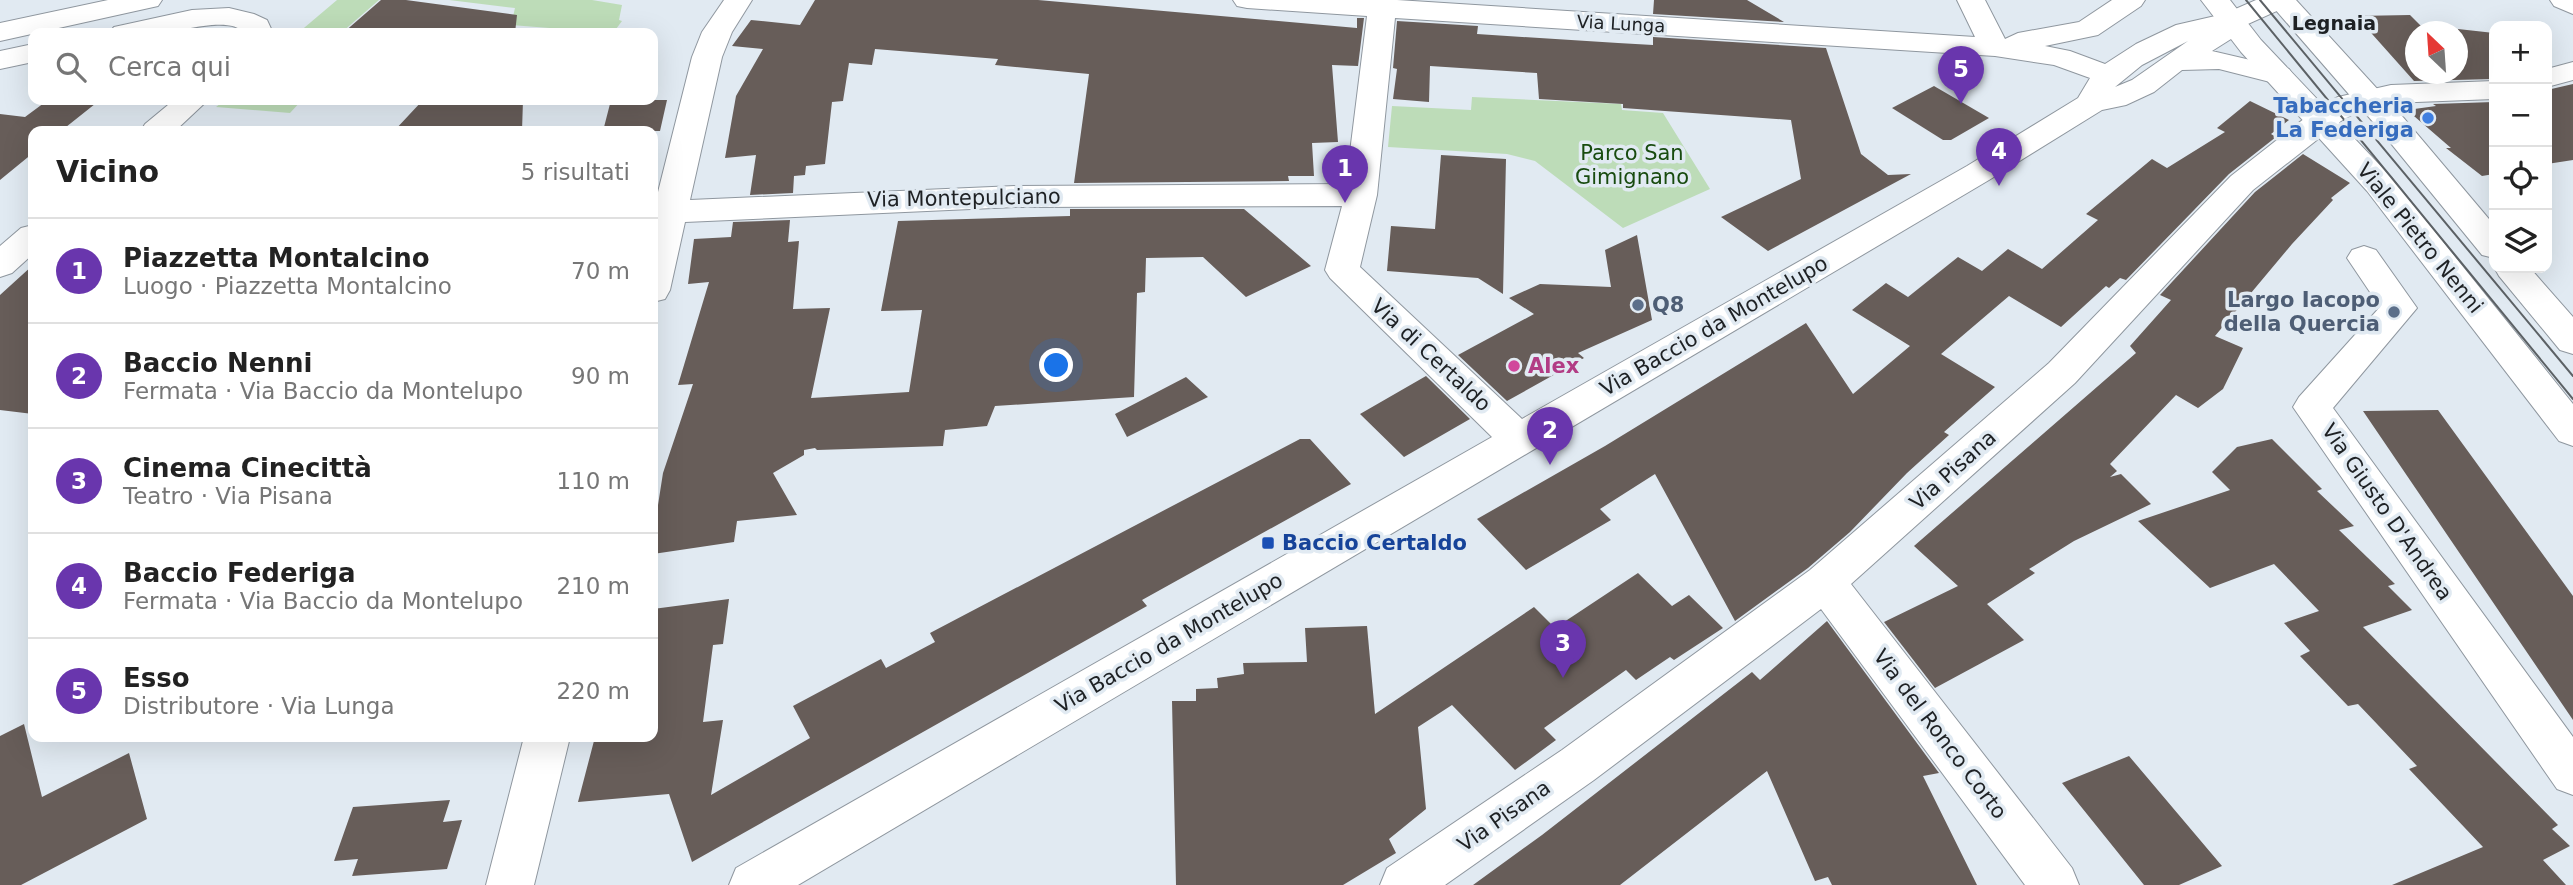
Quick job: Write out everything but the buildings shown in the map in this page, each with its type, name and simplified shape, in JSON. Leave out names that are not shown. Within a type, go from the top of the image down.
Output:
[{"type":"street","points":[[0,16],[76,0]]},
{"type":"street","points":[[0,32],[148,0]]},
{"type":"street","points":[[658,267],[707,57],[717,32],[738,0]]},
{"type":"street","name":"Via Lunga","points":[[1247,0],[1382,5],[1996,47],[2060,57],[2096,87]]},
{"type":"street","points":[[1970,0],[1996,47]]},
{"type":"street","points":[[2088,29],[2131,0]]},
{"type":"street","points":[[2280,0],[2370,99],[2489,241]]},
{"type":"street","name":"Via Baccio da Montelupo","points":[[753,885],[1978,173],[2096,87],[2115,98],[2136,90],[2187,31],[2225,14],[2280,0]]},
{"type":"street","points":[[2564,0],[2573,5]]},
{"type":"street","points":[[1361,195],[1382,5]]},
{"type":"street","name":"Viale Pietro Nenni","points":[[2225,14],[2379,184],[2573,430]]},
{"type":"street","points":[[150,28],[226,17],[251,21],[257,28]]},
{"type":"street","points":[[2088,29],[2167,52],[2219,60],[2278,75]]},
{"type":"street","points":[[2088,29],[2096,87]]},
{"type":"street","name":"Via Lunga","points":[[1996,47],[2088,29]]},
{"type":"street","points":[[0,60],[28,54]]},
{"type":"street","points":[[2552,77],[2573,71]]},
{"type":"street","name":"Via Pisana","points":[[1404,885],[1549,785],[1825,582],[2062,373],[2229,196],[2264,164],[2321,120],[2337,109],[2391,94],[2489,90]]},
{"type":"street","points":[[162,126],[187,105]]},
{"type":"street","name":"Via Montepulciano","points":[[670,212],[900,198],[1361,195]]},
{"type":"street","name":"Via di Certaldo","points":[[1361,195],[1342,271],[1520,440]]},
{"type":"street","points":[[0,265],[28,240]]},
{"type":"street","name":"Via Giusto D'Andrea","points":[[2364,258],[2399,308],[2312,407],[2573,774]]},
{"type":"street","points":[[2515,273],[2573,341]]},
{"type":"street","name":"Via del Ronco Corto","points":[[1825,582],[2055,885]]},
{"type":"street","points":[[510,885],[546,742]]},
{"type":"green space","points":[[337,0],[379,0],[347,28],[304,28]]},
{"type":"green space","points":[[449,0],[592,0],[622,5],[619,20],[622,21],[617,28],[511,25],[515,8]]},
{"type":"green space","name":"Parco San Gimignano","points":[[1472,97],[1621,104],[1622,110],[1663,113],[1710,189],[1623,228],[1535,161],[1507,154],[1388,147],[1392,106],[1471,110]]},
{"type":"green space","points":[[219,105],[297,105],[290,113],[216,107]]},
{"type":"tram line","points":[[2246,0],[2573,399]]},
{"type":"tram line","points":[[2260,0],[2573,376]]},
{"type":"place","name":"Esso","points":[[1961,104]]},
{"type":"place","name":"Tabaccheria La Federiga","points":[[2428,118]]},
{"type":"place","name":"Baccio Federiga","points":[[1999,186]]},
{"type":"place","name":"Piazzetta Montalcino","points":[[1345,203]]},
{"type":"place","name":"Q8","points":[[1638,305]]},
{"type":"place","name":"Largo Iacopo della Quercia","points":[[2394,312]]},
{"type":"place","name":"Alex","points":[[1514,366]]},
{"type":"place","name":"Baccio Nenni","points":[[1550,465]]},
{"type":"place","name":"Baccio Certaldo","points":[[1268,543]]},
{"type":"place","name":"Cinema Cinecittà","points":[[1563,678]]},
{"type":"district","name":"Legnaia","points":[[2334,23]]}]
